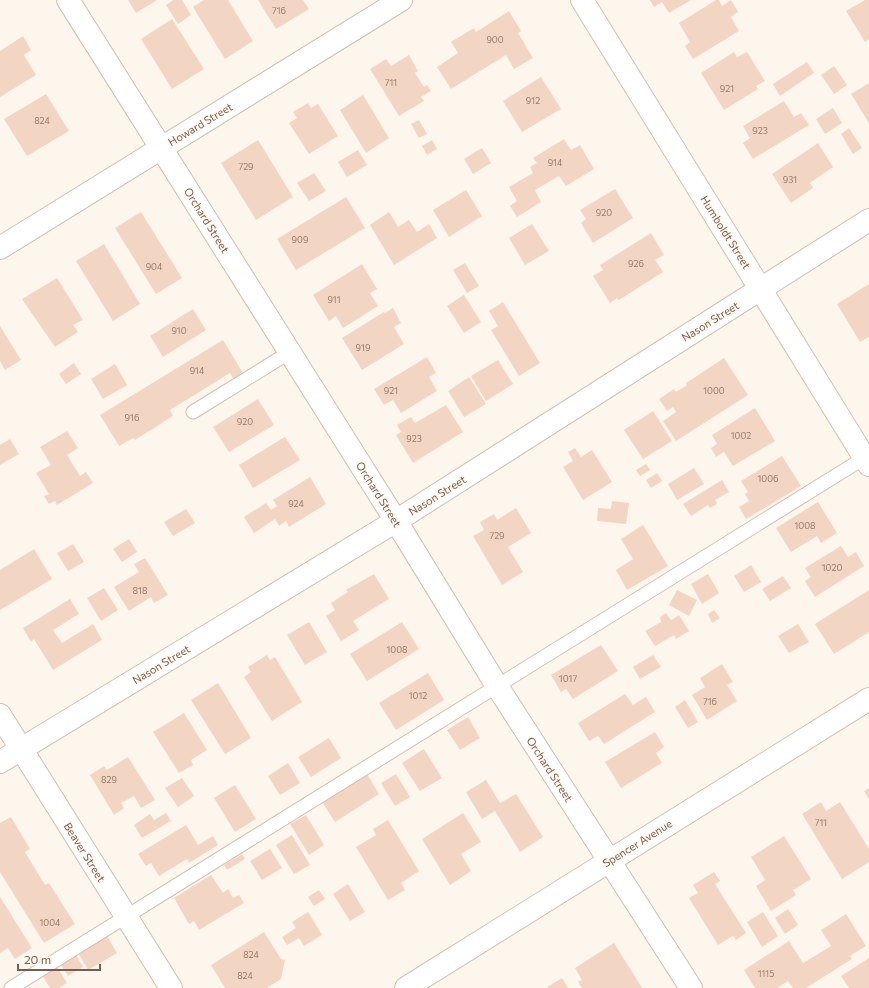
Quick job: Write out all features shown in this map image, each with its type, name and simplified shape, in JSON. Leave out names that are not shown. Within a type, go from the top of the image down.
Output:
[{"type":"street","name":"Orchard Street","points":[[68,0],[162,147],[396,521],[497,686],[691,988]]},
{"type":"street","name":"Howard Street","points":[[0,248],[401,0]]},
{"type":"street","name":"Humboldt Street","points":[[582,0],[868,459]]},
{"type":"street","name":"Nason Street","points":[[0,762],[396,521],[869,220]]},
{"type":"street","name":"Spencer Avenue","points":[[406,988],[869,699]]},
{"type":"street","name":"Beaver Street","points":[[0,715],[170,988]]},
{"type":"lane","points":[[193,412],[290,352]]},
{"type":"lane","points":[[11,988],[497,686],[868,459]]},
{"type":"building","points":[[128,0],[157,0],[136,13]]},
{"type":"building","points":[[173,0],[182,0],[191,15],[178,24],[166,5]]},
{"type":"building","points":[[204,0],[228,0],[253,41],[225,59],[193,7]]},
{"type":"building","points":[[258,0],[303,0],[309,9],[276,29]]},
{"type":"building","points":[[650,0],[691,0],[669,13],[662,2],[654,7]]},
{"type":"building","points":[[716,0],[719,0],[722,6],[731,0],[738,12],[731,17],[739,31],[693,59],[685,46],[690,42],[679,23]]},
{"type":"building","points":[[865,0],[869,0],[869,39],[865,42],[846,11]]},
{"type":"building","points":[[509,11],[521,31],[518,33],[533,58],[514,69],[506,55],[451,89],[437,67],[458,53],[451,42],[474,28],[476,32]]},
{"type":"building","points":[[172,19],[204,69],[172,89],[141,39]]},
{"type":"building","points":[[23,36],[31,50],[24,55],[36,75],[0,97],[0,51]]},
{"type":"building","points":[[734,52],[737,57],[747,52],[765,81],[756,86],[758,89],[724,110],[701,73]]},
{"type":"building","points":[[409,55],[418,71],[415,73],[424,87],[427,85],[431,91],[421,97],[424,101],[399,116],[370,69],[386,59],[391,66]]},
{"type":"building","points":[[807,62],[814,73],[780,96],[773,84]]},
{"type":"building","points":[[834,66],[847,85],[834,94],[821,75]]},
{"type":"building","points":[[541,77],[561,109],[522,132],[503,101]]},
{"type":"building","points":[[869,83],[869,123],[851,94]]},
{"type":"building","points":[[46,94],[69,131],[27,156],[4,119]]},
{"type":"building","points":[[363,95],[389,138],[366,153],[340,110]]},
{"type":"building","points":[[784,101],[794,117],[801,113],[809,125],[753,159],[743,143],[750,138],[743,126]]},
{"type":"building","points":[[308,103],[311,108],[318,104],[338,136],[309,154],[289,123],[297,118],[293,112]]},
{"type":"building","points":[[833,108],[842,123],[825,134],[816,119]]},
{"type":"building","points":[[419,120],[427,134],[419,138],[411,124]]},
{"type":"building","points":[[849,128],[862,148],[853,154],[841,134]]},
{"type":"building","points":[[564,139],[571,150],[580,145],[594,169],[566,186],[559,176],[535,190],[541,202],[517,217],[510,206],[517,201],[509,187],[533,173],[530,167],[537,163],[533,158]]},
{"type":"building","points":[[258,140],[293,197],[256,220],[221,163]]},
{"type":"building","points":[[432,140],[437,149],[427,155],[422,146]]},
{"type":"building","points":[[818,143],[833,167],[810,183],[813,188],[791,203],[772,174]]},
{"type":"building","points":[[482,148],[491,163],[473,174],[464,159]]},
{"type":"building","points":[[358,150],[367,165],[347,177],[338,162]]},
{"type":"building","points":[[314,173],[326,191],[309,201],[297,183]]},
{"type":"building","points":[[615,189],[633,218],[593,243],[581,223],[586,219],[580,210]]},
{"type":"building","points":[[466,190],[482,216],[449,237],[433,210]]},
{"type":"building","points":[[346,197],[365,228],[296,270],[277,239]]},
{"type":"building","points":[[141,212],[182,278],[156,294],[115,228]]},
{"type":"building","points":[[389,212],[398,227],[409,220],[417,232],[429,224],[437,238],[394,265],[370,225]]},
{"type":"building","points":[[532,224],[549,251],[525,265],[509,238]]},
{"type":"building","points":[[651,233],[664,255],[655,260],[663,272],[619,300],[617,298],[610,303],[593,276],[603,270],[600,265]]},
{"type":"building","points":[[104,244],[140,304],[113,321],[76,261]]},
{"type":"building","points":[[465,263],[479,286],[467,293],[453,270]]},
{"type":"building","points":[[362,264],[377,289],[370,293],[378,306],[343,328],[336,316],[329,321],[313,295]]},
{"type":"building","points":[[57,278],[83,320],[73,325],[78,332],[55,347],[22,299]]},
{"type":"building","points":[[869,284],[869,337],[860,342],[837,304]]},
{"type":"building","points":[[464,295],[481,322],[464,333],[447,306]]},
{"type":"building","points":[[503,302],[540,363],[519,376],[491,330],[498,326],[489,311]]},
{"type":"building","points":[[393,308],[401,323],[394,327],[404,344],[362,370],[342,338]]},
{"type":"building","points":[[193,309],[206,330],[163,357],[150,336]]},
{"type":"building","points":[[0,326],[21,360],[5,370],[0,361]]},
{"type":"building","points":[[223,340],[244,375],[234,380],[230,373],[170,410],[173,416],[135,440],[133,438],[119,446],[100,415]]},
{"type":"building","points":[[427,357],[436,373],[429,377],[437,391],[401,413],[393,400],[384,405],[374,389]]},
{"type":"building","points":[[724,358],[748,395],[676,441],[663,421],[676,412],[673,407],[667,411],[659,399],[674,389],[676,392],[687,385],[686,383]]},
{"type":"building","points":[[498,360],[513,384],[486,401],[471,376]]},
{"type":"building","points":[[74,363],[81,374],[66,384],[59,374]]},
{"type":"building","points":[[115,364],[127,385],[103,399],[91,379]]},
{"type":"building","points":[[469,377],[486,404],[464,417],[448,391]]},
{"type":"building","points":[[258,399],[274,425],[229,452],[213,427]]},
{"type":"building","points":[[446,405],[463,432],[413,463],[396,435],[401,432],[397,425],[411,417],[415,423]]},
{"type":"building","points":[[755,408],[775,441],[733,466],[724,452],[716,457],[711,448],[717,444],[712,435]]},
{"type":"building","points":[[653,411],[672,441],[643,459],[624,430]]},
{"type":"building","points":[[67,431],[78,448],[67,455],[80,476],[86,472],[93,483],[57,505],[55,501],[49,504],[44,496],[49,494],[36,473],[51,465],[40,447]]},
{"type":"building","points":[[285,437],[300,460],[253,488],[239,465]]},
{"type":"building","points":[[10,439],[19,454],[0,465],[0,445]]},
{"type":"building","points":[[575,448],[581,457],[592,450],[612,482],[583,500],[563,467],[573,461],[568,452]]},
{"type":"building","points":[[782,456],[801,486],[746,519],[739,507],[749,501],[745,494],[748,492],[741,481]]},
{"type":"building","points":[[646,464],[650,470],[640,476],[636,470]]},
{"type":"building","points":[[694,468],[704,484],[677,500],[668,484]]},
{"type":"building","points":[[657,473],[662,481],[651,488],[646,480]]},
{"type":"building","points":[[310,477],[326,504],[289,527],[286,521],[279,526],[275,519],[254,533],[244,517],[266,503],[271,510],[277,506],[273,500]]},
{"type":"building","points":[[722,480],[729,492],[715,500],[717,504],[710,508],[708,505],[691,516],[683,504]]},
{"type":"building","points":[[612,501],[629,503],[626,524],[597,521],[598,508],[611,509]]},
{"type":"building","points":[[818,502],[837,533],[821,543],[817,536],[791,552],[776,528]]},
{"type":"building","points":[[516,508],[531,533],[508,547],[523,572],[502,585],[473,536],[484,530],[480,522],[494,514],[497,520]]},
{"type":"building","points":[[186,509],[195,523],[173,536],[164,522]]},
{"type":"building","points":[[643,525],[668,566],[627,590],[616,570],[633,559],[621,539]]},
{"type":"building","points":[[129,539],[137,552],[122,562],[113,549]]},
{"type":"building","points":[[73,544],[84,562],[68,571],[57,553]]},
{"type":"building","points":[[841,546],[848,557],[856,552],[864,566],[815,597],[805,581],[811,577],[805,568]]},
{"type":"building","points":[[34,549],[52,579],[0,610],[0,570]]},
{"type":"building","points":[[145,558],[168,595],[154,603],[151,597],[129,611],[114,587],[139,572],[134,564]]},
{"type":"building","points":[[751,565],[761,582],[744,592],[734,576]]},
{"type":"building","points":[[374,574],[389,599],[353,621],[359,630],[341,641],[326,616],[335,610],[331,603],[348,592],[346,590]]},
{"type":"building","points":[[708,574],[719,593],[702,604],[691,584]]},
{"type":"building","points":[[783,576],[791,588],[770,601],[762,589]]},
{"type":"building","points":[[104,588],[118,610],[101,621],[87,598]]},
{"type":"building","points":[[677,590],[697,600],[689,616],[669,605]]},
{"type":"building","points":[[869,590],[869,632],[834,654],[815,624]]},
{"type":"building","points":[[70,599],[79,614],[53,630],[62,643],[93,624],[102,640],[53,670],[34,639],[31,642],[23,628]]},
{"type":"building","points":[[714,610],[720,618],[712,623],[708,614]]},
{"type":"building","points":[[666,613],[671,620],[679,615],[689,631],[676,639],[674,635],[655,646],[645,631],[661,622],[660,617]]},
{"type":"building","points":[[309,622],[327,652],[305,665],[287,635]]},
{"type":"building","points":[[402,622],[419,649],[367,681],[350,654]]},
{"type":"building","points":[[798,624],[809,642],[789,653],[778,636]]},
{"type":"building","points":[[601,645],[618,671],[573,699],[566,689],[561,692],[551,675]]},
{"type":"building","points":[[267,655],[270,660],[275,657],[302,702],[272,721],[244,677],[251,672],[248,667]]},
{"type":"building","points":[[653,655],[661,667],[640,679],[633,667]]},
{"type":"building","points":[[722,664],[733,682],[727,685],[737,701],[707,720],[692,695],[705,687],[700,678]]},
{"type":"building","points":[[428,673],[444,700],[396,730],[379,703]]},
{"type":"building","points":[[218,683],[251,738],[225,754],[191,700]]},
{"type":"building","points":[[625,694],[633,705],[646,697],[655,712],[604,744],[598,736],[589,741],[578,723]]},
{"type":"building","points":[[685,700],[698,722],[688,728],[675,707]]},
{"type":"building","points":[[184,713],[207,750],[191,760],[193,765],[179,773],[153,732]]},
{"type":"building","points":[[468,717],[480,738],[460,750],[447,730]]},
{"type":"building","points":[[655,732],[664,747],[656,753],[662,763],[621,788],[605,762]]},
{"type":"building","points":[[329,738],[341,758],[311,777],[298,757]]},
{"type":"building","points":[[424,749],[442,778],[420,791],[402,763]]},
{"type":"building","points":[[128,757],[155,800],[141,808],[134,796],[121,803],[124,808],[114,815],[90,775],[104,766],[107,770]]},
{"type":"building","points":[[288,763],[300,783],[280,795],[268,776]]},
{"type":"building","points":[[367,774],[379,794],[335,822],[322,802]]},
{"type":"building","points":[[396,774],[410,797],[395,806],[381,783]]},
{"type":"building","points":[[182,778],[194,796],[178,807],[165,788]]},
{"type":"building","points":[[486,780],[500,803],[516,794],[543,837],[520,852],[495,811],[482,819],[466,792]]},
{"type":"building","points":[[235,785],[256,819],[235,832],[214,798]]},
{"type":"building","points":[[869,788],[869,799],[864,791]]},
{"type":"building","points":[[821,802],[826,811],[840,802],[869,849],[869,862],[842,879],[802,814]]},
{"type":"building","points":[[166,813],[171,821],[142,838],[134,825],[150,814],[154,820]]},
{"type":"building","points":[[463,813],[481,842],[461,854],[471,871],[450,885],[422,839]]},
{"type":"building","points":[[306,815],[324,845],[309,855],[290,824]]},
{"type":"building","points":[[11,817],[30,849],[25,852],[45,885],[49,883],[75,924],[44,943],[0,872],[0,823]]},
{"type":"building","points":[[388,820],[419,871],[401,883],[405,890],[388,900],[356,847],[376,835],[373,829]]},
{"type":"building","points":[[186,825],[198,845],[213,836],[218,845],[189,863],[187,859],[159,876],[151,863],[146,866],[138,854]]},
{"type":"building","points":[[292,835],[310,865],[294,874],[276,845]]},
{"type":"building","points":[[784,836],[811,879],[793,890],[796,895],[771,911],[756,886],[765,880],[751,857]]},
{"type":"building","points":[[270,849],[282,868],[262,880],[250,861]]},
{"type":"building","points":[[242,854],[245,859],[227,870],[224,865]]},
{"type":"building","points":[[714,872],[720,881],[715,884],[746,933],[736,940],[733,936],[718,945],[689,898],[698,893],[693,885]]},
{"type":"building","points":[[211,875],[223,893],[228,889],[233,898],[239,895],[244,903],[199,930],[194,921],[189,924],[174,898]]},
{"type":"building","points":[[348,884],[365,912],[350,921],[333,894]]},
{"type":"building","points":[[319,890],[325,899],[314,906],[308,897]]},
{"type":"building","points":[[0,897],[32,948],[15,959],[8,948],[0,953]]},
{"type":"building","points":[[788,909],[798,925],[785,934],[775,918]]},
{"type":"building","points":[[308,912],[322,935],[304,946],[299,938],[287,945],[282,937],[296,928],[292,922]]},
{"type":"building","points":[[763,912],[778,936],[762,947],[747,922]]},
{"type":"building","points":[[846,914],[866,946],[850,956],[852,959],[806,988],[793,988],[788,981],[777,988],[755,988],[744,970],[789,941],[803,963],[831,946],[821,930]]},
{"type":"building","points":[[264,932],[281,959],[285,960],[281,979],[267,988],[225,988],[211,965]]},
{"type":"building","points":[[107,936],[117,953],[88,970],[79,954]]},
{"type":"building","points":[[614,943],[642,988],[582,988],[578,982],[582,980],[575,968]]},
{"type":"building","points":[[76,955],[83,967],[68,976],[61,965]]},
{"type":"building","points":[[869,958],[869,988],[849,988],[841,976]]},
{"type":"building","points":[[57,967],[67,983],[59,988],[50,988],[42,975]]},
{"type":"building","points":[[562,978],[568,988],[547,987]]}]
